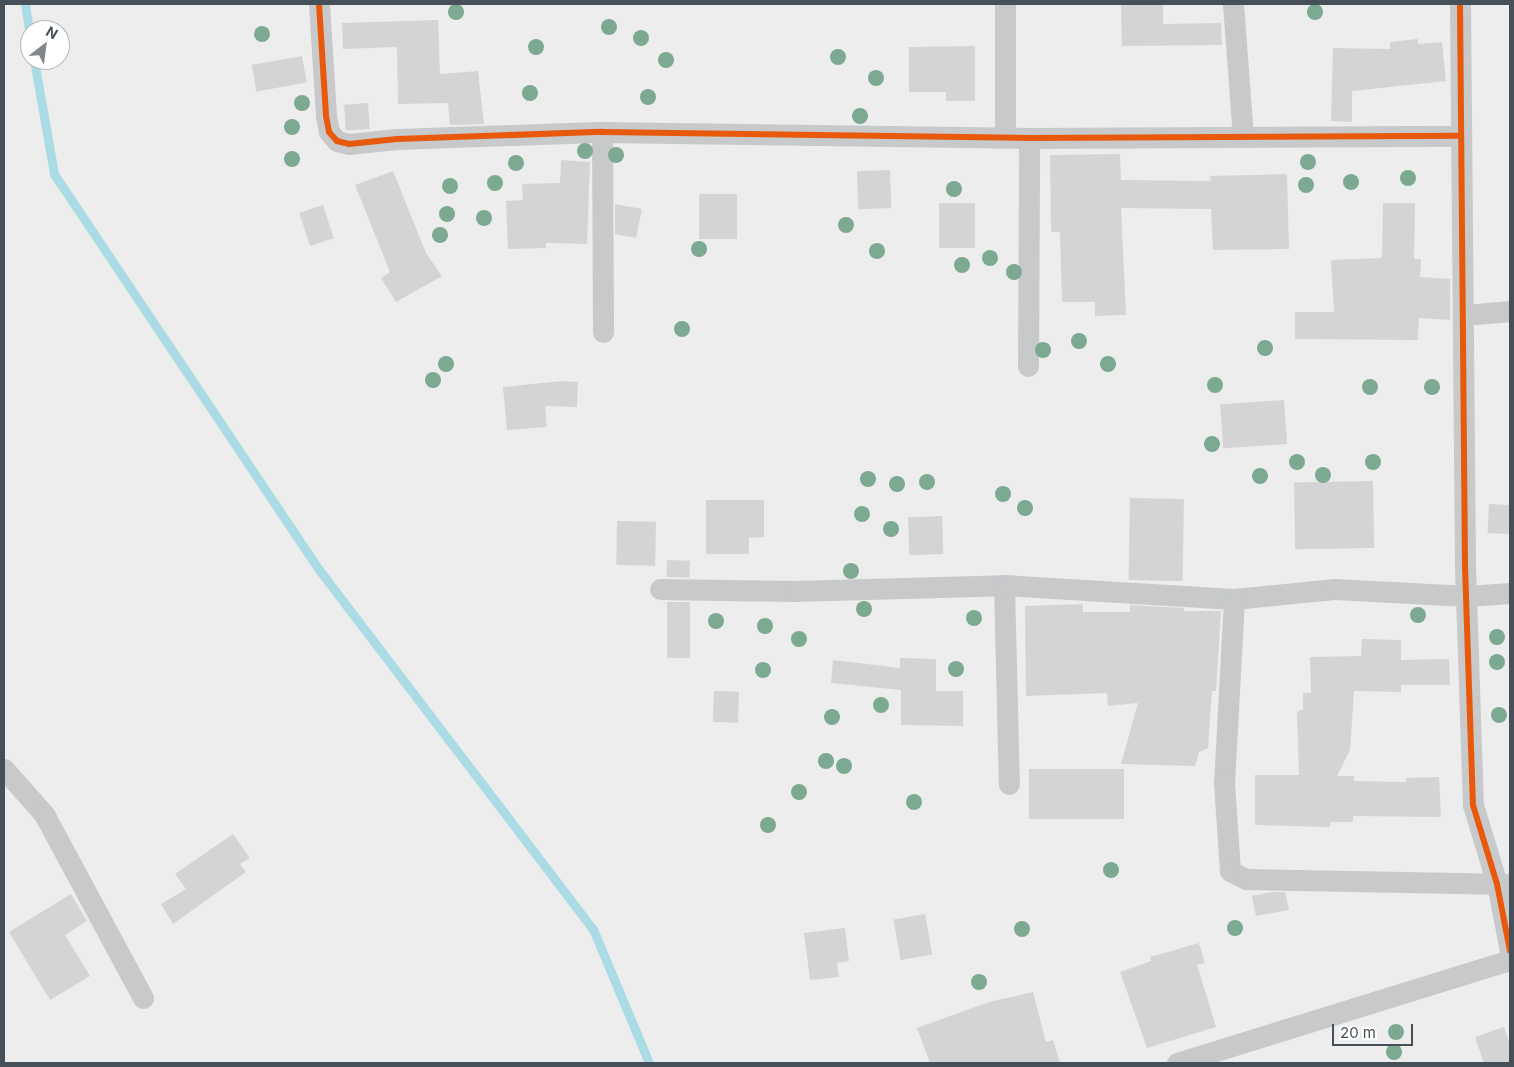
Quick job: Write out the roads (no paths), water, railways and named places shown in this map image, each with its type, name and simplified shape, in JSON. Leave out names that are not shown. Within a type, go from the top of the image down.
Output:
[{"type":"street","points":[[319,4],[326,116],[329,132],[337,141],[361,144],[397,139],[602,132],[1029,138],[1460,136]]},
{"type":"street","points":[[1005,4],[1005,137]]},
{"type":"street","points":[[1233,4],[1243,136]]},
{"type":"street","points":[[1460,4],[1460,136],[1465,315],[1467,596],[1473,805],[1504,884],[1510,952]]},
{"type":"street","points":[[602,132],[603,332]]},
{"type":"street","points":[[1028,366],[1029,138]]},
{"type":"street","points":[[1465,315],[1510,312]]},
{"type":"street","points":[[660,589],[794,591],[1004,586],[1234,599],[1336,589],[1467,596],[1510,592]]},
{"type":"street","points":[[1004,586],[1009,784]]},
{"type":"street","points":[[1234,599],[1224,783],[1230,871],[1253,879],[1504,884]]},
{"type":"street","points":[[4,769],[44,814],[143,998]]},
{"type":"street","points":[[1178,1063],[1510,960]]},
{"type":"waterway","points":[[25,4],[28,20]]},
{"type":"waterway","points":[[36,70],[54,174],[317,567],[593,929],[649,1063]]}]
